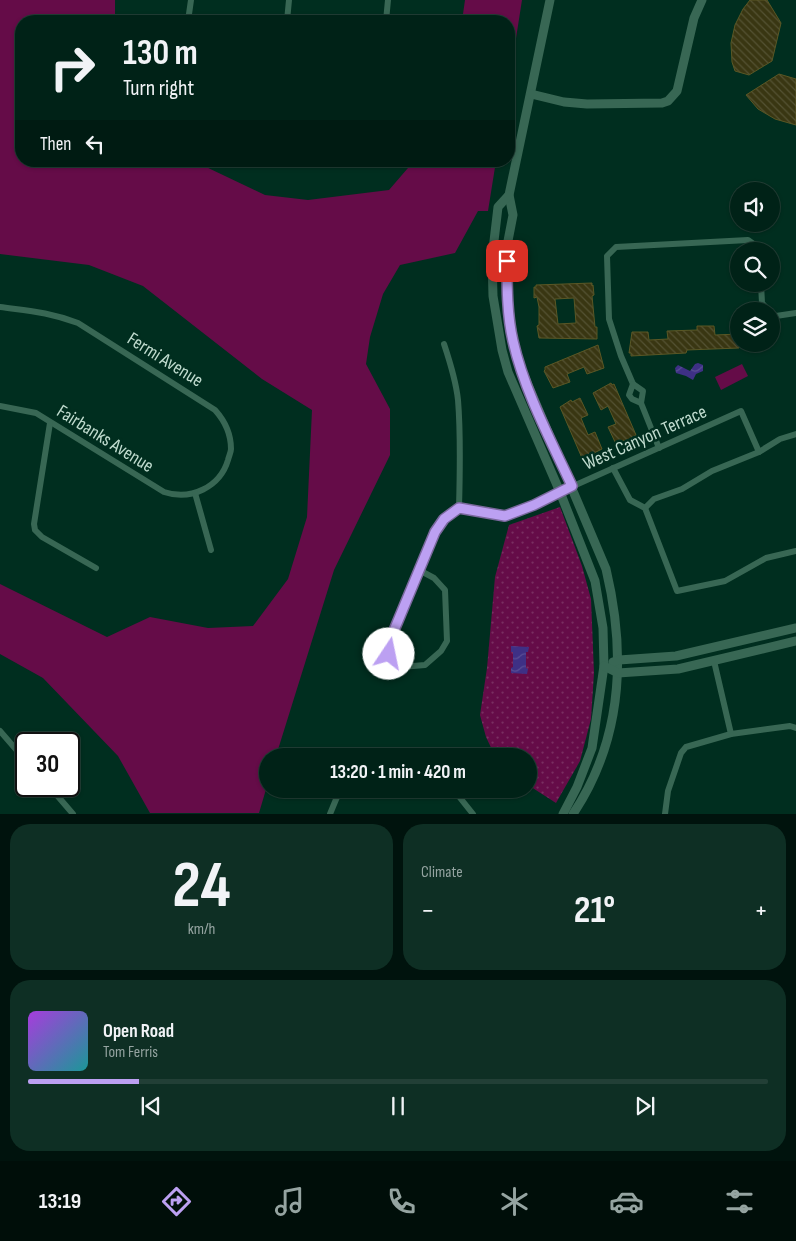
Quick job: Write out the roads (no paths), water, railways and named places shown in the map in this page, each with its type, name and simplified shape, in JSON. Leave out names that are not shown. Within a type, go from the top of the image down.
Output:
[{"type":"street","points":[[189,15],[191,0]]},
{"type":"street","points":[[288,15],[289,0]]},
{"type":"street","points":[[387,15],[388,0]]},
{"type":"street","points":[[550,0],[509,195],[513,214],[507,246],[506,290],[513,340],[530,393],[572,486],[606,569],[613,599],[619,660],[611,720],[599,762],[573,814]]},
{"type":"street","points":[[531,94],[564,102],[587,104],[662,103],[668,101],[677,91],[694,18],[702,0]]},
{"type":"street","points":[[509,195],[498,207],[492,258],[493,296],[502,350],[508,372],[560,492],[595,582],[603,628],[604,666],[592,748],[577,787],[563,814]]},
{"type":"street","points":[[640,403],[643,391],[633,384],[620,356],[609,318],[606,256],[616,246],[748,240],[751,242]]},
{"type":"street","name":"Fermi Avenue","points":[[0,308],[42,312],[78,323],[215,410],[222,418],[228,430],[232,450],[226,468],[216,482],[195,493]]},
{"type":"street","points":[[780,315],[796,313]]},
{"type":"street","points":[[419,570],[434,578],[445,590],[447,641],[440,651],[425,665],[401,667],[389,654],[390,640],[419,570],[435,532],[444,519],[459,508],[458,399],[444,344]]},
{"type":"street","points":[[633,384],[630,395],[632,399],[640,403],[659,448]]},
{"type":"street","name":"Fairbanks Avenue","points":[[0,406],[36,414],[164,492],[173,495],[195,493]]},
{"type":"street","name":"West Canyon Terrace","points":[[459,508],[505,516],[534,505],[572,486],[742,411],[759,452]]},
{"type":"street","points":[[50,423],[34,524],[35,530],[42,537],[96,568]]},
{"type":"street","points":[[645,508],[654,499],[682,489],[712,471],[759,452],[780,439],[796,434]]},
{"type":"street","points":[[613,468],[630,500],[645,508],[677,591],[725,581],[766,558],[796,551]]},
{"type":"street","points":[[195,493],[212,550]]},
{"type":"street","points":[[604,666],[619,660],[685,655],[796,628]]},
{"type":"street","points":[[604,666],[618,673],[678,669],[796,641]]},
{"type":"street","points":[[714,661],[730,734]]},
{"type":"street","points":[[665,814],[668,791],[681,753],[686,747],[730,734],[790,726],[796,728]]},
{"type":"street","points":[[0,731],[15,748]]},
{"type":"street","points":[[58,797],[73,814]]},
{"type":"street","points":[[330,814],[336,798]]},
{"type":"street","points":[[461,798],[474,814]]},
{"type":"water","points":[[698,363],[703,365],[703,371],[696,374],[693,380],[676,373],[675,368],[678,365],[690,371]]},
{"type":"water","points":[[511,646],[529,647],[528,652],[526,652],[527,674],[511,673],[513,652],[511,652]]}]
